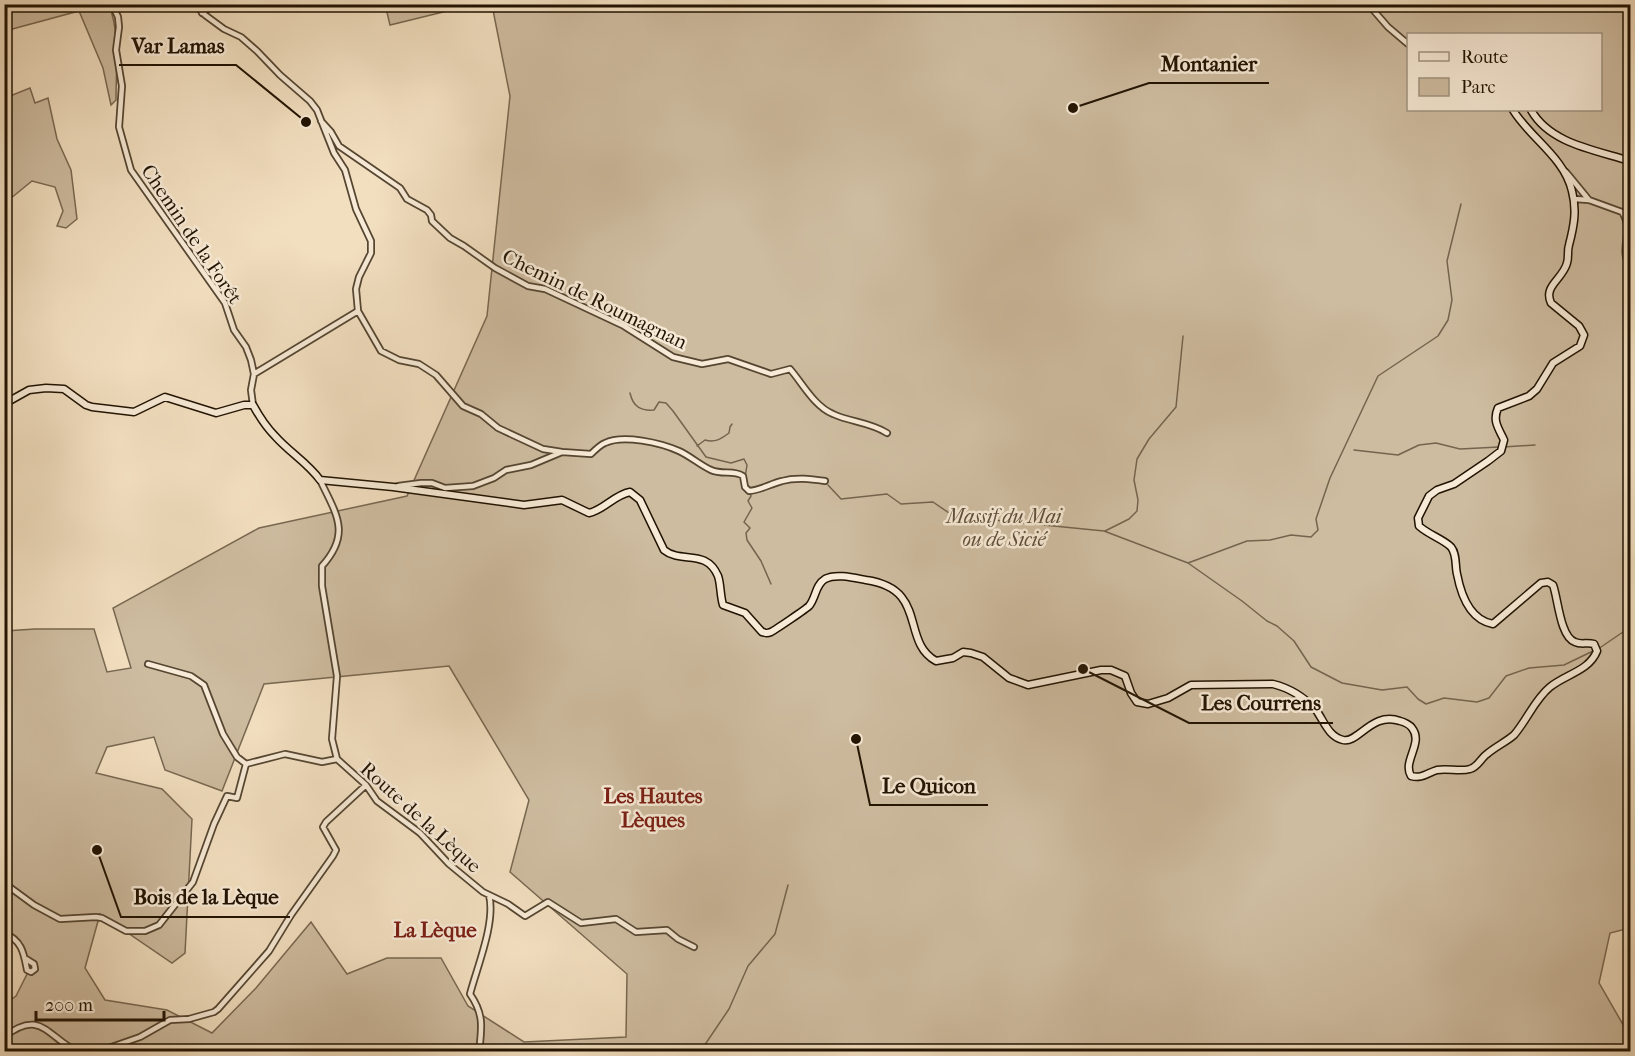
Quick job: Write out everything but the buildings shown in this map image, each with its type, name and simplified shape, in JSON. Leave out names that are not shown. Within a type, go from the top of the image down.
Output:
[{"type":"street","name":"Chemin de la Forêt","points":[[112,4],[118,17],[119,27],[116,50],[122,86],[119,127],[130,170],[225,303],[234,330],[246,347],[255,374],[251,390],[253,405]]},
{"type":"street","points":[[194,4],[202,13],[241,38],[272,64],[280,75],[310,101],[321,121],[334,153],[345,170],[356,209],[373,247],[357,284],[358,311],[381,351],[399,360],[419,364],[436,375],[463,405],[481,414],[498,428],[543,449],[591,454],[604,443],[631,439],[679,451],[710,470],[720,473],[739,473],[743,476],[745,487],[749,491],[761,490],[782,481],[807,478],[825,481]]},
{"type":"street","points":[[202,13],[215,4]]},
{"type":"street","points":[[1368,4],[1388,27],[1407,43]]},
{"type":"street","points":[[1514,111],[1523,125],[1589,200]]},
{"type":"street","points":[[1532,111],[1542,125],[1557,136],[1630,161]]},
{"type":"street","name":"Chemin de Roumagnan","points":[[321,121],[339,146],[400,188],[407,199],[427,210],[440,230],[495,268],[528,286],[545,289],[624,326],[673,357],[702,364],[729,359],[771,374],[790,369],[822,408],[832,414],[878,427],[887,432]]},
{"type":"street","points":[[4,404],[29,390],[46,388],[64,389],[92,407],[134,411],[165,397],[216,413],[244,405],[253,405],[274,436],[312,469],[321,480],[393,487],[524,505],[562,500],[589,513],[623,494],[633,493],[640,500],[664,550],[671,554],[698,558],[708,563],[718,578],[723,605],[745,613],[762,632],[772,631],[809,606],[818,586],[827,578],[838,576],[867,580],[889,586],[901,596],[908,607],[925,651],[936,661],[953,658],[963,652],[971,653],[983,657],[1009,678],[1028,685],[1111,670],[1125,676],[1137,702],[1148,704],[1168,698],[1191,685],[1273,684],[1284,687],[1309,704],[1334,736],[1344,741],[1351,740],[1365,728],[1381,720],[1399,720],[1411,726],[1415,741],[1408,766],[1411,776],[1417,778],[1437,770],[1470,769],[1486,754],[1513,736],[1544,692],[1552,685],[1587,666],[1597,651],[1594,644],[1577,643],[1570,640],[1563,626],[1553,585],[1548,582],[1541,583],[1493,624],[1482,622],[1470,610],[1463,595],[1455,555],[1451,548],[1419,526],[1418,518],[1429,496],[1468,476],[1501,451],[1504,440],[1497,426],[1495,415],[1498,408],[1530,396],[1553,363],[1580,346],[1584,335],[1579,326],[1551,303],[1549,293],[1568,261],[1568,248],[1575,224],[1574,200],[1566,172]]},
{"type":"street","points":[[1574,200],[1589,200],[1622,212],[1629,226],[1625,258],[1630,266]]},
{"type":"street","points":[[255,374],[358,311]]},
{"type":"street","points":[[393,487],[421,483],[432,483],[445,488],[473,486],[494,478],[506,470],[531,465],[562,452]]},
{"type":"street","name":"Route de la Lèque","points":[[321,480],[333,508],[339,531],[339,542],[322,566],[322,586],[337,676],[333,739],[336,759],[366,785],[376,801],[420,833],[449,864],[489,895],[525,916],[548,902],[581,923],[616,919],[636,932],[667,930],[694,947]]},
{"type":"street","points":[[148,664],[191,676],[204,685],[223,734],[237,757],[246,764]]},
{"type":"street","points":[[246,764],[285,754],[322,762],[336,759]]},
{"type":"street","points":[[4,883],[34,905],[60,919],[96,917],[126,931],[145,932],[159,925],[193,882],[227,796],[237,798],[246,764]]},
{"type":"street","points":[[97,1052],[140,1037],[170,1020],[189,1019],[218,1009],[269,951],[291,915],[333,856],[336,850],[323,826],[366,785]]},
{"type":"street","points":[[479,1052],[481,1012],[470,994],[487,933],[492,904],[489,895]]},
{"type":"street","points":[[4,933],[15,939],[26,959]]},
{"type":"street","points":[[4,1036],[32,1023],[50,1031],[68,1047],[78,1052]]},
{"type":"green space","points":[[385,4],[472,4],[472,5],[390,25]]},
{"type":"green space","points":[[5,5],[109,5],[116,39],[116,100],[111,105],[103,68],[79,11],[5,31]]},
{"type":"green space","name":"Massif du Mai ou de Sicié","points":[[492,5],[1630,5],[1630,928],[1610,933],[1599,983],[1625,1028],[1627,1051],[5,1052],[5,1004],[16,996],[32,964],[5,932],[5,631],[94,629],[107,672],[131,668],[113,608],[259,528],[407,496],[487,316],[510,96]],"holes":[[[449,666],[529,800],[510,872],[627,974],[626,1037],[524,1042],[468,1006],[441,958],[387,958],[347,974],[311,922],[256,988],[212,1033],[167,1010],[105,1000],[85,968],[100,914],[172,963],[185,953],[192,819],[162,789],[96,773],[107,747],[154,737],[165,770],[222,791],[264,684]]]},
{"type":"green space","points":[[30,88],[35,103],[48,98],[57,139],[71,170],[77,219],[66,228],[57,226],[63,211],[55,187],[32,181],[5,203],[5,98]]},
{"type":"waterway","points":[[1188,563],[1247,541],[1270,540],[1291,535],[1311,537],[1318,530],[1316,519],[1330,478],[1378,376],[1438,336],[1448,320],[1452,300],[1447,261],[1461,204]]},
{"type":"waterway","points":[[1105,531],[1129,519],[1137,511],[1138,500],[1134,480],[1137,459],[1149,439],[1176,407],[1183,336]]},
{"type":"waterway","points":[[630,393],[635,405],[641,409],[654,410],[659,402],[666,403],[706,457],[731,463],[744,459],[747,465],[745,478]]},
{"type":"waterway","points":[[697,446],[705,440],[715,441],[723,437],[729,433],[732,424]]},
{"type":"waterway","points":[[1354,450],[1398,455],[1419,445],[1436,443],[1460,449],[1499,447]]},
{"type":"waterway","points":[[1503,447],[1535,445]]},
{"type":"waterway","points":[[828,485],[841,499],[887,494],[901,504],[933,502],[949,513],[968,518]]},
{"type":"waterway","points":[[750,492],[751,496],[748,501],[752,508],[744,522],[750,528],[746,533],[747,540],[761,561],[771,584]]},
{"type":"waterway","points":[[974,518],[1104,531],[1188,563],[1277,626],[1294,641],[1311,667],[1342,683],[1382,690],[1407,687],[1426,704],[1444,698],[1477,702],[1489,698],[1506,676],[1529,668],[1564,665],[1593,651]]},
{"type":"waterway","points":[[1598,649],[1623,632],[1630,631]]},
{"type":"waterway","points":[[700,1052],[729,1009],[748,966],[775,934],[788,885]]},
{"type":"place","name":"Montanier","points":[[1073,108]]},
{"type":"place","name":"Var Lamas","points":[[306,122]]},
{"type":"place","name":"Les Courrens","points":[[1083,669]]},
{"type":"place","name":"Le Quicon","points":[[856,739]]},
{"type":"place","name":"Bois de la Lèque","points":[[97,850]]},
{"type":"district","name":"Les Hautes Lèques","points":[[653,808]]},
{"type":"district","name":"La Lèque","points":[[435,930]]}]
